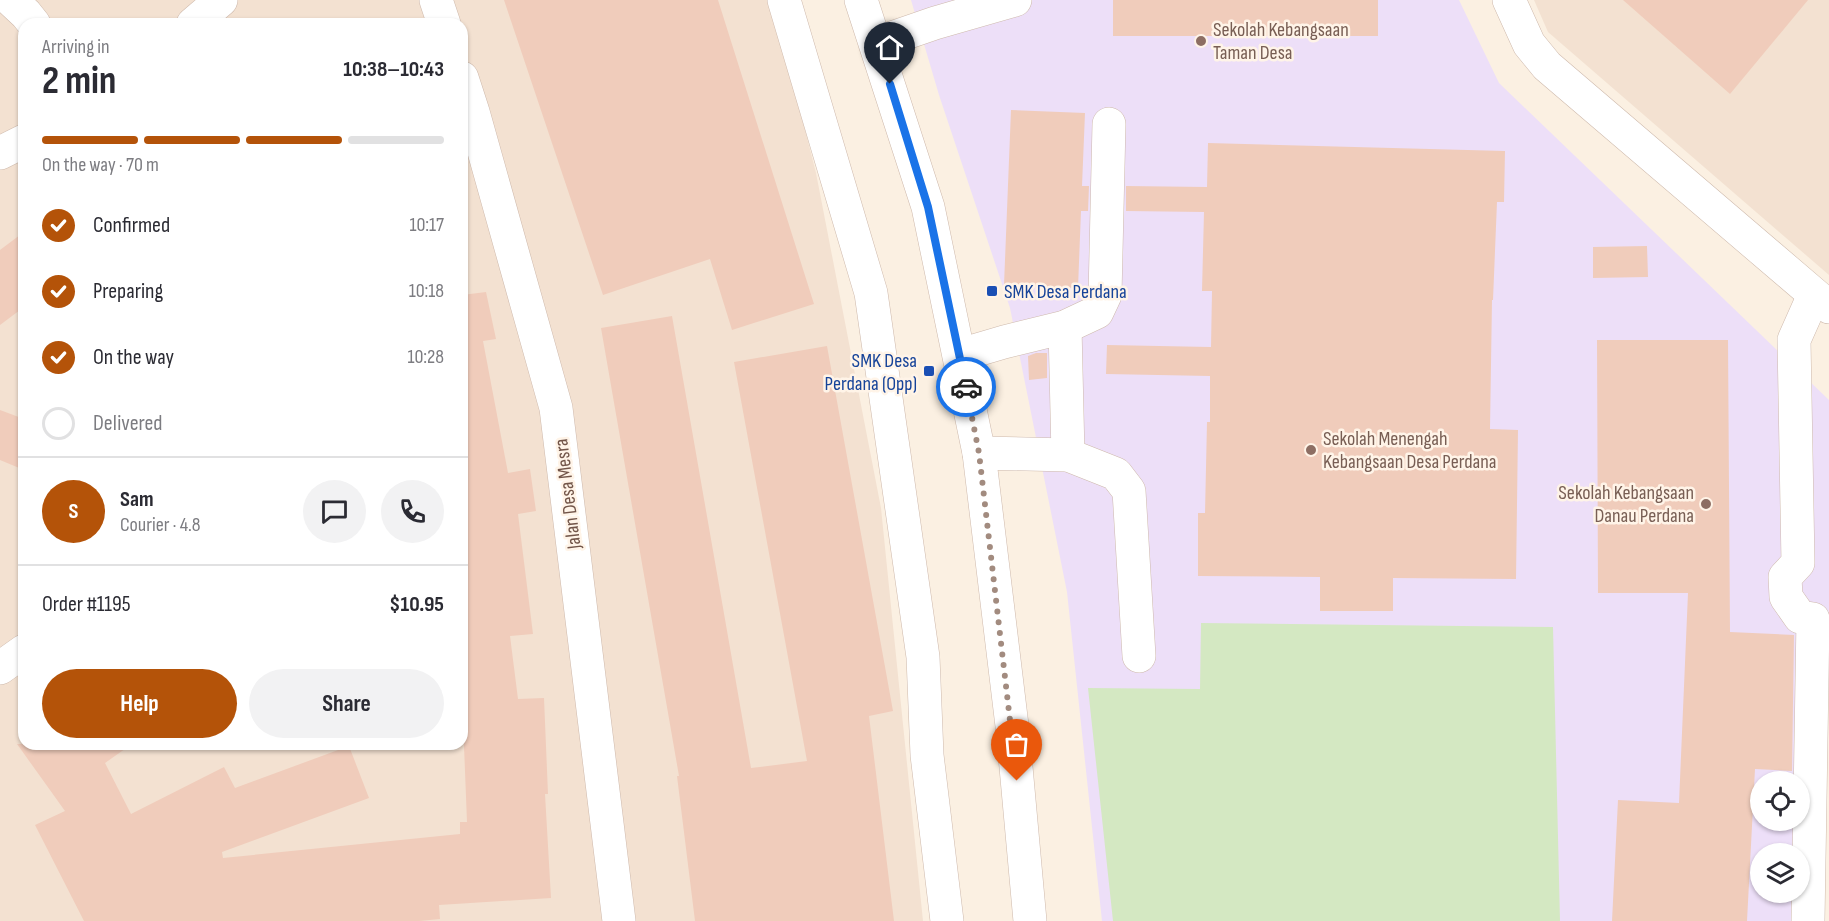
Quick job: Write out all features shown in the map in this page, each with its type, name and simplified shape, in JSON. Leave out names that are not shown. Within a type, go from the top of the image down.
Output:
[{"type":"street","points":[[11,0],[29,18]]},
{"type":"street","points":[[200,18],[221,0]]},
{"type":"street","points":[[436,0],[442,18]]},
{"type":"street","points":[[784,0],[872,293],[923,657],[927,755],[947,921]]},
{"type":"street","points":[[861,0],[877,43],[928,207],[979,453],[1013,734],[1030,921]]},
{"type":"street","points":[[877,43],[935,23],[1015,0]]},
{"type":"street","points":[[1509,0],[1529,44],[1546,66],[1822,301],[1794,339],[1798,563],[1785,577],[1786,597],[1800,617],[1814,619],[1808,921]]},
{"type":"street","name":"Jalan Desa Mesra","points":[[468,97],[556,408],[619,921]]},
{"type":"street","points":[[960,355],[1065,327],[1097,312],[1106,295],[1109,124]]},
{"type":"street","points":[[0,153],[18,144]]},
{"type":"street","points":[[1065,327],[1068,455]]},
{"type":"street","points":[[979,453],[1068,455],[1116,474],[1129,491],[1139,656]]},
{"type":"street","points":[[0,668],[18,655]]},
{"type":"shaded area","points":[[0,0],[772,0],[816,173],[881,508],[923,921],[0,921]]},
{"type":"shaded area","name":"Sekolah Menengah Kebangsaan Desa Perdana","points":[[911,0],[1459,0],[1499,83],[1829,400],[1829,609],[1815,921],[1102,921],[1067,592],[1010,308],[939,95]]},
{"type":"shaded area","points":[[1534,0],[1829,0],[1829,275],[1548,32]]},
{"type":"green space","points":[[1201,623],[1553,627],[1560,921],[1113,921],[1088,688],[1200,689]]},
{"type":"building","points":[[504,0],[718,0],[814,304],[732,330],[710,259],[603,295]]},
{"type":"building","points":[[1113,0],[1378,0],[1378,36],[1113,36]]},
{"type":"building","points":[[1623,0],[1808,0],[1730,94]]},
{"type":"building","points":[[1011,110],[1085,113],[1082,186],[1089,186],[1088,211],[1081,211],[1078,288],[1004,285]]},
{"type":"building","points":[[1208,143],[1505,151],[1504,202],[1497,202],[1492,300],[1490,429],[1518,430],[1516,579],[1393,578],[1393,611],[1320,611],[1320,577],[1198,576],[1198,513],[1205,513],[1210,376],[1106,374],[1107,345],[1211,347],[1212,291],[1202,291],[1204,212],[1126,211],[1126,186],[1207,187]]},
{"type":"building","points":[[18,236],[18,312],[0,325],[0,250]]},
{"type":"building","points":[[1647,246],[1648,277],[1593,278],[1593,247]]},
{"type":"building","points":[[486,292],[496,339],[483,341],[508,473],[530,469],[536,511],[518,514],[533,634],[510,636],[518,699],[544,698],[548,794],[545,794],[551,898],[439,905],[440,919],[419,921],[84,921],[35,825],[65,811],[21,750],[123,750],[105,763],[131,814],[224,767],[235,788],[338,750],[351,750],[369,798],[222,852],[223,858],[460,834],[460,822],[467,822],[464,750],[468,750],[468,294]]},
{"type":"building","points":[[672,316],[751,768],[807,761],[734,362],[827,346],[893,711],[869,716],[894,921],[695,921],[677,776],[679,776],[601,328]]},
{"type":"building","points":[[1597,340],[1728,340],[1730,632],[1794,635],[1792,771],[1755,769],[1755,771],[1750,771],[1752,831],[1747,921],[1612,921],[1618,800],[1679,803],[1688,593],[1598,593]]},
{"type":"building","points":[[1047,353],[1047,378],[1029,380],[1028,356]]},
{"type":"building","points":[[0,410],[18,417],[18,468],[0,460]]},
{"type":"way so far","points":[[966,387],[979,453],[1017,781]]},
{"type":"place","name":"Sekolah Kebangsaan Taman Desa","points":[[1201,41]]},
{"type":"place","name":"SMK Desa Perdana","points":[[992,291]]},
{"type":"place","name":"SMK Desa Perdana (Opp)","points":[[929,371]]},
{"type":"place","name":"Sekolah Menengah Kebangsaan Desa Perdana","points":[[1311,450]]},
{"type":"place","name":"Sekolah Kebangsaan Danau Perdana","points":[[1706,504]]},
{"type":"route","points":[[890,84],[928,207],[966,387]]}]
